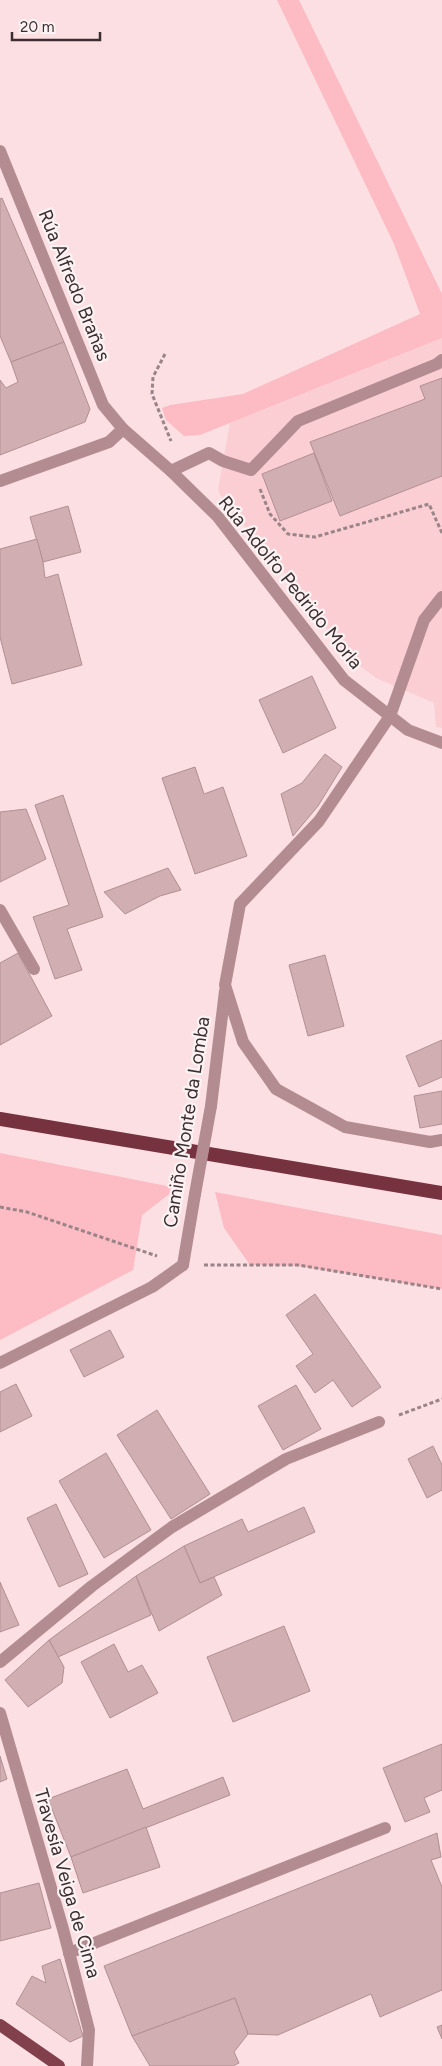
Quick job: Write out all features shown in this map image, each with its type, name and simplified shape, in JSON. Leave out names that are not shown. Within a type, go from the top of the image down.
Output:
[{"type":"highway","points":[[0,1119],[442,1193]]},
{"type":"main road","points":[[0,2025],[59,2066]]},
{"type":"street","name":"Rúa Alfredo Brañas","points":[[0,151],[103,405],[123,429]]},
{"type":"street","points":[[171,470],[209,454],[223,461],[252,470],[298,422],[437,364],[442,360]]},
{"type":"street","name":"Rúa Adolfo Pedrido Morla","points":[[123,429],[171,470],[218,517],[344,680],[408,730],[442,743]]},
{"type":"street","points":[[0,481],[109,442],[123,429]]},
{"type":"street","name":"Camiño Monte da Lomba","points":[[183,1265],[211,1106],[225,985],[240,904],[320,821],[390,716],[424,620],[442,597]]},
{"type":"street","points":[[0,910],[34,969]]},
{"type":"street","name":"Camiño Monte da Lomba","points":[[225,985],[243,1042],[276,1089],[345,1127],[430,1142],[442,1140]]},
{"type":"street","points":[[0,1363],[152,1288],[183,1265]]},
{"type":"street","points":[[0,1662],[92,1586],[172,1527],[286,1459],[379,1422]]},
{"type":"street","name":"Travesía Veiga de Cima","points":[[0,1713],[70,1953],[89,2030],[88,2066]]},
{"type":"street","points":[[70,1953],[385,1828]]},
{"type":"path","points":[[165,354],[153,377],[152,394],[173,446]]},
{"type":"path","points":[[252,470],[270,514],[288,534],[316,537],[429,504],[442,533]]},
{"type":"path","points":[[0,1207],[27,1212],[183,1265],[298,1266],[442,1288]]},
{"type":"path","points":[[379,1422],[442,1399]]},
{"type":"shaded area","points":[[277,0],[299,0],[442,294],[442,338],[200,435],[184,436],[166,420],[162,408],[170,405],[243,394],[420,314],[394,244]]},
{"type":"shaded area","points":[[442,338],[442,728],[436,727],[434,703],[376,678],[347,656],[275,560],[225,505],[218,490],[230,423]]},
{"type":"shaded area","points":[[0,1153],[177,1188],[142,1215],[133,1270],[0,1340]]},
{"type":"shaded area","points":[[215,1192],[442,1235],[442,1289],[298,1266],[250,1265],[224,1228]]},
{"type":"building","points":[[2,198],[64,342],[11,362],[0,336],[0,199]]},
{"type":"building","points":[[64,342],[90,409],[85,422],[0,455],[0,380],[6,388],[18,382],[11,362]]},
{"type":"building","points":[[442,378],[442,476],[340,516],[310,442],[425,399],[420,386]]},
{"type":"building","points":[[314,453],[332,501],[280,521],[262,474]]},
{"type":"building","points":[[68,506],[81,552],[43,562],[30,517]]},
{"type":"building","points":[[37,539],[45,578],[58,574],[82,665],[12,684],[0,637],[0,549]]},
{"type":"building","points":[[312,676],[336,728],[283,753],[259,700]]},
{"type":"building","points":[[325,754],[342,767],[318,806],[293,836],[281,794],[302,783]]},
{"type":"building","points":[[195,767],[204,794],[223,787],[247,856],[195,874],[162,778]]},
{"type":"building","points":[[63,795],[103,917],[67,929],[82,970],[55,979],[33,917],[69,905],[35,805]]},
{"type":"building","points":[[26,809],[46,859],[0,882],[0,812]]},
{"type":"building","points":[[168,868],[181,890],[160,896],[125,914],[104,892]]},
{"type":"building","points":[[18,953],[52,1016],[0,1045],[0,963]]},
{"type":"building","points":[[325,955],[344,1026],[308,1036],[289,965]]},
{"type":"building","points":[[442,1040],[442,1077],[419,1087],[406,1056]]},
{"type":"building","points":[[442,1091],[442,1124],[420,1128],[414,1096]]},
{"type":"building","points":[[315,1294],[381,1387],[352,1407],[333,1380],[315,1393],[296,1366],[313,1354],[286,1315]]},
{"type":"building","points":[[110,1330],[124,1357],[84,1377],[70,1350]]},
{"type":"building","points":[[16,1384],[32,1416],[0,1432],[0,1392]]},
{"type":"building","points":[[296,1385],[321,1429],[283,1450],[258,1406]]},
{"type":"building","points":[[157,1410],[210,1494],[171,1519],[117,1435]]},
{"type":"building","points":[[433,1446],[442,1465],[442,1490],[427,1498],[408,1459]]},
{"type":"building","points":[[106,1453],[151,1530],[104,1558],[59,1481]]},
{"type":"building","points":[[56,1504],[88,1574],[59,1587],[27,1518]]},
{"type":"building","points":[[304,1507],[315,1532],[200,1583],[184,1546],[242,1519],[248,1532]]},
{"type":"building","points":[[184,1546],[200,1583],[214,1577],[222,1595],[159,1631],[136,1576]]},
{"type":"building","points":[[136,1576],[151,1615],[58,1657],[49,1640]]},
{"type":"building","points":[[0,1582],[19,1625],[0,1632]]},
{"type":"building","points":[[284,1626],[310,1691],[233,1722],[207,1657]]},
{"type":"building","points":[[49,1640],[64,1667],[62,1683],[28,1707],[5,1680]]},
{"type":"building","points":[[114,1644],[128,1672],[142,1665],[158,1693],[110,1718],[81,1662]]},
{"type":"building","points":[[442,1744],[442,1790],[424,1798],[430,1812],[405,1822],[383,1768]]},
{"type":"building","points":[[0,1756],[7,1779],[0,1782]]},
{"type":"building","points":[[127,1769],[143,1809],[223,1777],[230,1795],[71,1857],[48,1799]]},
{"type":"building","points":[[146,1827],[160,1867],[83,1893],[71,1857]]},
{"type":"building","points":[[437,1833],[441,1857],[431,1860],[442,1887],[442,1990],[380,2017],[371,1994],[278,2035],[248,2034],[235,1998],[132,2036],[104,1966]]},
{"type":"building","points":[[39,1883],[51,1928],[0,1941],[0,1893]]},
{"type":"building","points":[[60,1959],[83,2036],[70,2042],[16,2004],[32,1976],[46,1983],[42,1966]]},
{"type":"building","points":[[235,1998],[248,2034],[234,2052],[239,2063],[233,2066],[150,2066],[132,2036]]},
{"type":"building","points":[[442,2025],[442,2039],[437,2027]]}]
